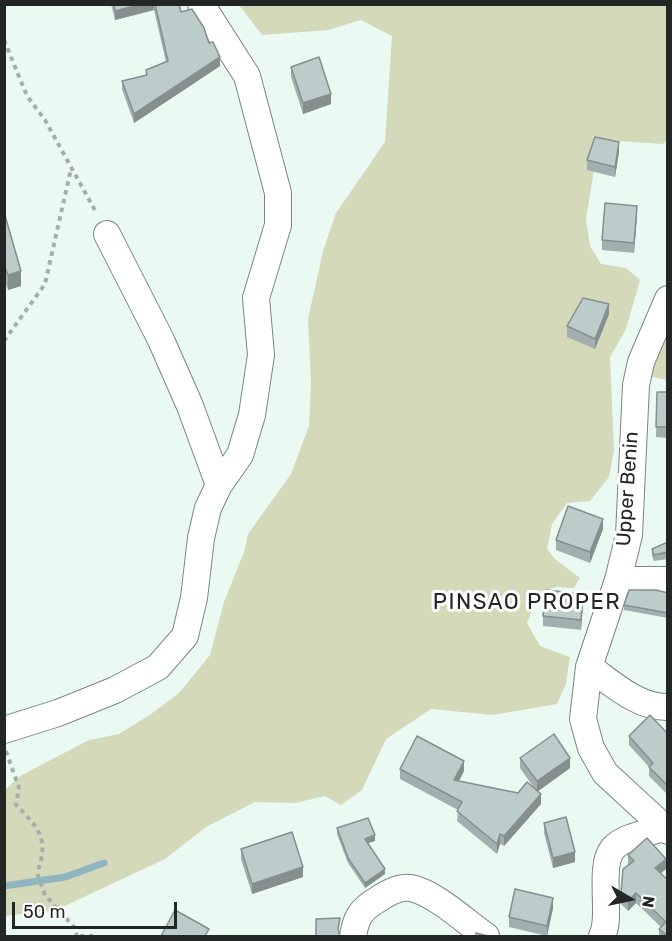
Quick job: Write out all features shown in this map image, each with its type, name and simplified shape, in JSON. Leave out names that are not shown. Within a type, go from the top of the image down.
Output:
[{"type":"street","points":[[4,729],[77,705],[158,668],[185,636],[194,598],[201,538],[208,508],[219,486],[240,455],[252,415],[261,356],[256,298],[278,225],[278,194],[247,76],[201,4]]},
{"type":"street","points":[[107,234],[161,340],[190,406],[219,486]]},
{"type":"street","name":"Upper Benin","points":[[666,829],[604,772],[591,748],[583,719],[589,667],[618,580],[629,535],[635,396],[641,362],[668,299]]},
{"type":"street","points":[[618,580],[668,580]]},
{"type":"street","points":[[589,667],[639,702],[658,708],[668,707]]},
{"type":"street","points":[[602,936],[605,929],[606,912],[604,869],[609,853],[620,841],[666,829]]},
{"type":"street","points":[[353,936],[356,919],[364,907],[399,889],[412,888],[441,903],[486,936]]},
{"type":"path","points":[[4,40],[27,96],[45,120],[107,234]]},
{"type":"path","points":[[4,341],[45,284],[71,169]]},
{"type":"path","points":[[4,748],[19,788],[15,805],[33,822],[43,841],[43,857],[37,873],[45,895],[74,927],[79,936],[93,936]]},
{"type":"green space","points":[[239,5],[667,5],[667,140],[663,144],[618,141],[595,164],[586,219],[590,246],[601,264],[626,268],[640,280],[626,329],[610,357],[614,451],[609,477],[590,501],[567,503],[552,524],[547,549],[555,559],[580,578],[574,588],[557,587],[539,592],[527,623],[540,646],[570,657],[566,684],[557,704],[493,715],[431,709],[386,739],[362,790],[341,805],[325,796],[295,803],[255,802],[206,827],[165,859],[56,910],[5,916],[5,790],[20,776],[89,740],[119,734],[151,714],[179,693],[210,655],[224,602],[244,552],[248,534],[291,474],[309,426],[311,382],[308,319],[323,251],[336,213],[385,142],[392,36],[361,20],[328,30],[262,35]]},
{"type":"green space","points":[[667,316],[667,380],[648,376]]},
{"type":"building","points":[[114,4],[142,4],[115,11]]},
{"type":"building","points":[[155,4],[179,4],[181,12],[192,9],[204,28],[209,43],[213,42],[220,57],[134,114],[122,81],[147,75],[146,70],[168,61]]},
{"type":"building","points":[[319,57],[331,94],[303,103],[291,67]]},
{"type":"building","points":[[595,137],[619,142],[615,167],[587,160]]},
{"type":"building","points":[[605,203],[637,206],[634,243],[602,240]]},
{"type":"building","points":[[4,212],[21,271],[8,275],[4,265]]},
{"type":"building","points":[[583,298],[609,304],[595,339],[567,326]]},
{"type":"building","points":[[657,392],[668,392],[668,427],[656,427]]},
{"type":"building","points":[[568,506],[603,519],[590,552],[556,540]]},
{"type":"building","points":[[668,542],[668,552],[654,555],[652,549]]},
{"type":"building","points":[[546,590],[583,594],[581,620],[543,616]]},
{"type":"building","points":[[629,590],[656,590],[668,593],[668,613],[624,605]]},
{"type":"building","points":[[650,715],[668,734],[668,786],[649,767],[653,763],[629,736]]},
{"type":"building","points":[[554,734],[570,758],[537,781],[520,758]]},
{"type":"building","points":[[417,736],[464,761],[454,780],[518,793],[527,782],[541,794],[504,836],[500,834],[497,844],[457,811],[462,802],[400,769]]},
{"type":"building","points":[[566,817],[575,852],[553,858],[544,823]]},
{"type":"building","points":[[368,818],[375,835],[365,839],[385,869],[365,883],[348,858],[337,828]]},
{"type":"building","points":[[292,832],[303,867],[252,884],[241,849]]},
{"type":"building","points":[[647,838],[666,859],[655,868],[668,880],[668,936],[659,929],[666,922],[636,893],[628,901],[621,893],[623,869],[634,861],[628,855]]},
{"type":"building","points":[[515,889],[553,898],[547,926],[509,917]]},
{"type":"building","points":[[175,910],[209,929],[205,936],[161,936]]},
{"type":"building","points":[[340,918],[338,929],[340,936],[316,936],[316,919]]},
{"type":"waterway","points":[[4,886],[65,877],[104,863]]},
{"type":"district","name":"PINSAO PROPER","points":[[527,603]]}]
